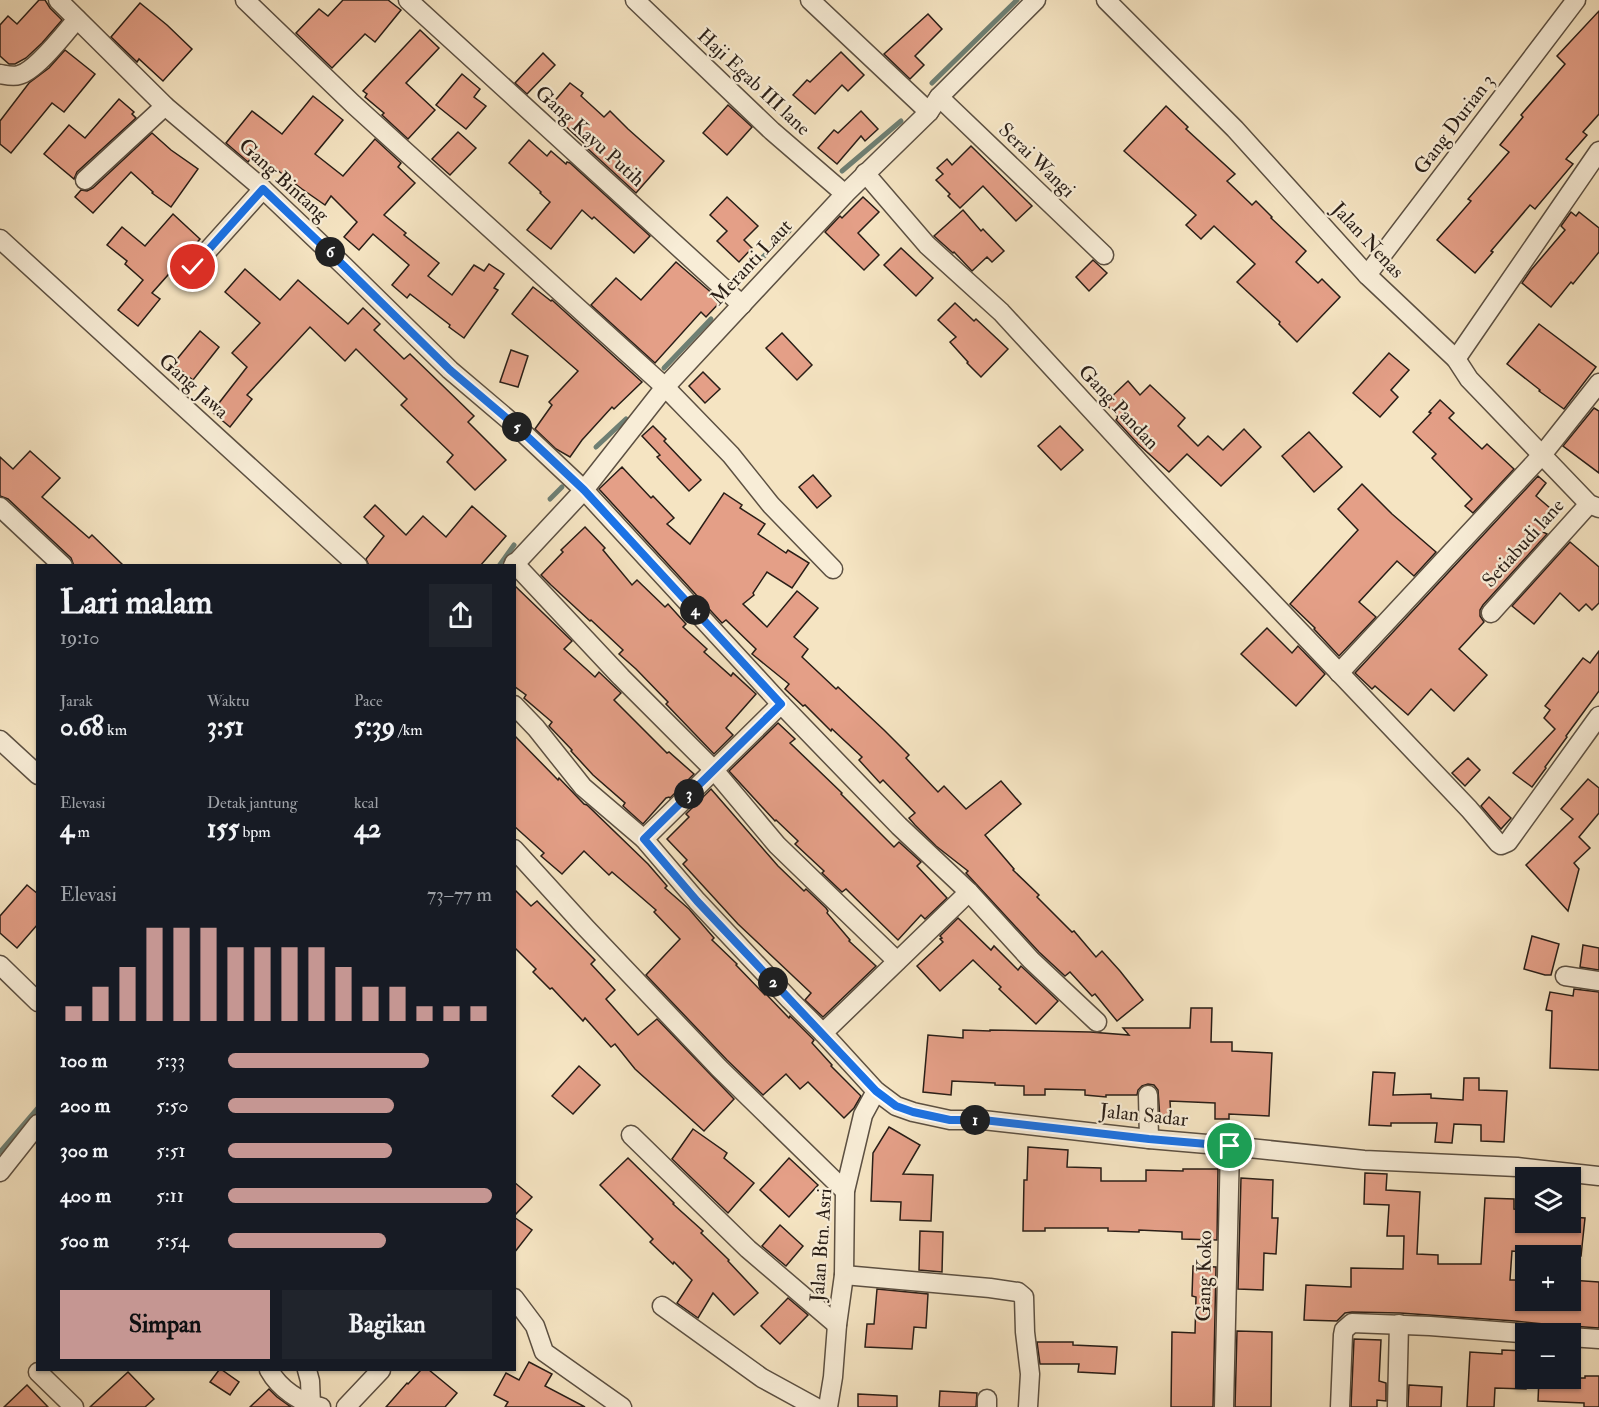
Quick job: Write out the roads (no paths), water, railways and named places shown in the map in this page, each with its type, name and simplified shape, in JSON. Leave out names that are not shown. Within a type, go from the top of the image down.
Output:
[{"type":"street","name":"Gang Bintang","points":[[58,0],[165,106],[263,189],[450,370],[516,426],[584,490],[781,704],[899,826],[969,892],[1031,960],[1097,1022]]},
{"type":"street","points":[[245,0],[353,104],[665,387],[731,454],[771,505],[833,569]]},
{"type":"street","name":"Gang Kayu Putih","points":[[408,0],[742,305]]},
{"type":"street","name":"Haji Egab III lane","points":[[635,0],[772,130],[845,194]]},
{"type":"street","name":"Serai Wangi","points":[[810,0],[934,105],[1104,255]]},
{"type":"street","name":"Meranti Laut","points":[[515,564],[584,490],[665,387],[865,173],[1036,0]]},
{"type":"street","name":"Jalan Nenas","points":[[1106,0],[1235,129],[1367,275],[1456,359],[1469,379],[1594,506]]},
{"type":"street","name":"Gang Durian 3","points":[[1367,275],[1576,0]]},
{"type":"street","points":[[0,74],[22,75],[36,65],[78,19]]},
{"type":"street","points":[[85,180],[165,106]]},
{"type":"street","points":[[1456,359],[1599,151]]},
{"type":"street","name":"Gang Pandan","points":[[865,173],[927,244],[1001,312],[1152,476],[1469,808],[1498,843],[1501,845],[1508,842],[1599,716]]},
{"type":"street","points":[[193,267],[263,189]]},
{"type":"street","name":"Gang Jawa","points":[[0,239],[356,564]]},
{"type":"street","points":[[1339,673],[1542,455],[1599,383]]},
{"type":"street","name":"Setiabudi lane","points":[[1491,613],[1594,506]]},
{"type":"street","points":[[0,507],[61,564]]},
{"type":"street","points":[[516,567],[714,770],[777,845],[897,961]]},
{"type":"street","points":[[644,839],[781,704]]},
{"type":"street","name":"Jalan Sadar","points":[[516,707],[536,728],[583,787],[644,839],[697,901],[876,1091],[896,1106],[950,1120],[983,1120],[1364,1160],[1517,1167],[1599,1176]]},
{"type":"street","points":[[0,740],[36,773]]},
{"type":"street","points":[[516,851],[585,928],[719,1068],[845,1191]]},
{"type":"street","points":[[823,1033],[969,892]]},
{"type":"street","points":[[0,965],[36,1000]]},
{"type":"street","points":[[1565,976],[1599,981]]},
{"type":"street","name":"Jalan Btn. Asri","points":[[828,1407],[844,1275],[845,1191],[863,1115],[876,1091]]},
{"type":"street","points":[[1148,1095],[1149,1139]]},
{"type":"street","points":[[0,1172],[36,1127]]},
{"type":"street","points":[[631,1135],[748,1249],[837,1325]]},
{"type":"street","name":"Gang Koko","points":[[1224,1407],[1230,1146]]},
{"type":"street","points":[[844,1275],[990,1288],[1018,1293],[1024,1297],[1030,1374],[1028,1407]]},
{"type":"street","points":[[516,1301],[535,1326],[544,1353],[622,1407]]},
{"type":"street","points":[[662,1306],[762,1378],[815,1407]]},
{"type":"street","points":[[1340,1407],[1344,1330],[1357,1322],[1515,1333]]},
{"type":"street","points":[[1397,1407],[1399,1324]]},
{"type":"street","points":[[1581,1338],[1599,1339]]},
{"type":"street","points":[[270,1371],[287,1391],[316,1406]]},
{"type":"street","points":[[307,1371],[316,1406]]},
{"type":"street","points":[[346,1407],[380,1371]]},
{"type":"street","points":[[38,1372],[74,1407]]},
{"type":"waterway","points":[[932,83],[1017,0]]},
{"type":"waterway","points":[[842,171],[901,121]]},
{"type":"waterway","points":[[761,259],[789,231]]},
{"type":"waterway","points":[[664,368],[711,319]]},
{"type":"waterway","points":[[596,447],[626,419]]},
{"type":"waterway","points":[[550,499],[562,487]]},
{"type":"waterway","points":[[500,564],[514,545]]},
{"type":"waterway","points":[[0,1152],[36,1110]]}]
